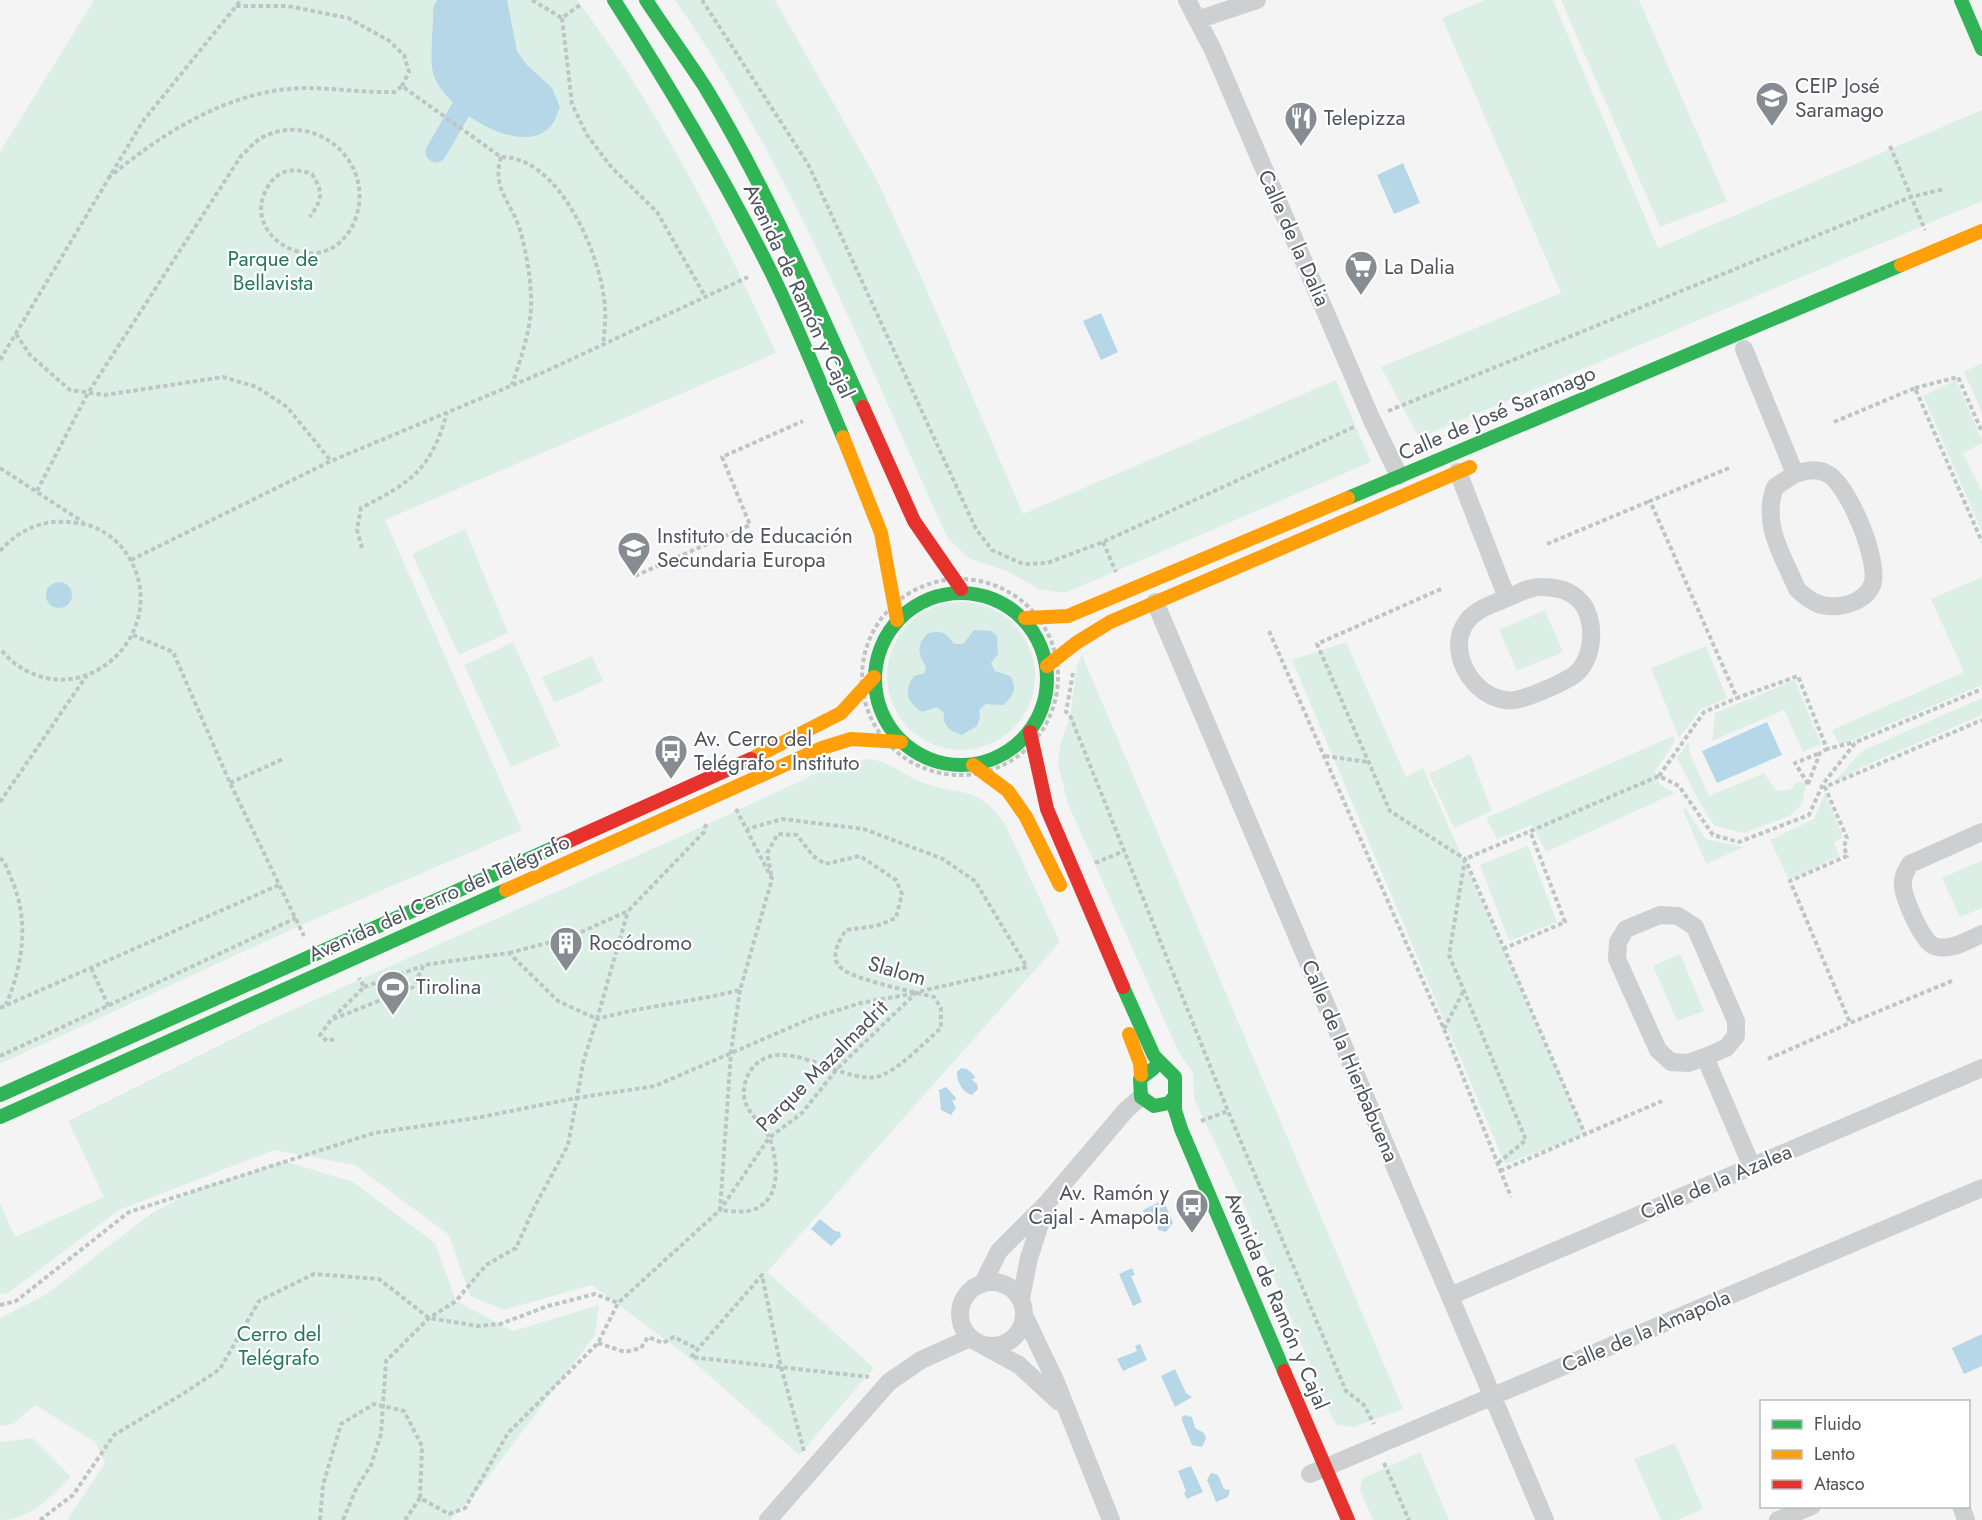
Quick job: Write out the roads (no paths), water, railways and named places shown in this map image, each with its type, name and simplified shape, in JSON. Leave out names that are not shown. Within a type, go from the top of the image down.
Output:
[{"type":"street","name":"Avenida de Ramón y Cajal","points":[[614,0],[679,101],[731,194],[773,276],[858,471],[881,532],[897,620]]},
{"type":"street","name":"Avenida de Ramón y Cajal","points":[[646,0],[705,88],[758,184],[798,262],[914,521],[957,585]]},
{"type":"street","name":"Calle de la Dalia","points":[[1187,0],[1217,60],[1371,418],[1399,477]]},
{"type":"street","points":[[1197,20],[1257,0]]},
{"type":"street","points":[[1961,0],[1982,49]]},
{"type":"street","name":"Calle de José Saramago","points":[[1032,618],[1068,616],[1982,231]]},
{"type":"street","points":[[1744,349],[1795,474]]},
{"type":"street","name":"Calle de José Saramago","points":[[1052,662],[1110,622],[1479,463]]},
{"type":"street","points":[[1806,471],[1827,473],[1839,482],[1848,496],[1874,562],[1872,585],[1862,597],[1849,605],[1824,605],[1805,597],[1797,589],[1771,529],[1768,514],[1775,487],[1795,474],[1806,471]]},
{"type":"street","points":[[1458,472],[1507,598]]},
{"type":"street","points":[[977,768],[1031,737],[1045,701],[1052,662],[1042,649],[1032,618],[1004,603],[957,585],[923,601],[897,620],[884,637],[877,657],[874,677],[876,701],[885,722],[901,742],[934,762],[977,768],[1008,791],[1026,817],[1067,899]]},
{"type":"street","points":[[1538,586],[1569,592],[1581,601],[1591,631],[1590,647],[1576,674],[1518,699],[1485,692],[1473,682],[1463,668],[1461,651],[1466,622],[1476,612],[1507,598],[1538,586]]},
{"type":"street","name":"Calle de la Hierbabuena","points":[[1155,602],[1545,1520]]},
{"type":"street","name":"Avenida del Cerro del Telégrafo","points":[[0,1095],[720,774],[816,728],[841,713],[874,677]]},
{"type":"street","name":"Avenida de Ramón y Cajal","points":[[1031,737],[1040,787],[1060,841],[1145,1038],[1177,1084],[1174,1097],[1175,1110],[1181,1129],[1314,1472],[1348,1520]]},
{"type":"street","name":"Avenida del Cerro del Telégrafo","points":[[0,1117],[822,748],[850,739],[901,742]]},
{"type":"street","points":[[1982,832],[1910,864],[1903,875],[1903,888],[1922,937],[1933,946],[1947,948],[1982,934]]},
{"type":"street","points":[[1660,915],[1678,916],[1695,927],[1736,1021],[1736,1036],[1726,1048],[1705,1057],[1688,1064],[1671,1062],[1658,1050],[1617,959],[1618,942],[1626,929],[1660,915]]},
{"type":"street","points":[[1105,982],[1133,1043],[1142,1075]]},
{"type":"street","points":[[1705,1057],[1752,1167]]},
{"type":"street","points":[[1151,1106],[1138,1082],[1148,1070],[1164,1068]]},
{"type":"street","name":"Calle de la Azalea","points":[[1450,1296],[1982,1068]]},
{"type":"street","points":[[1065,1407],[1019,1365],[977,1342],[960,1318],[960,1307],[965,1296],[982,1283],[999,1251],[1047,1204],[1127,1108],[1169,1103],[1174,1097]]},
{"type":"street","name":"Calle de la Amapola","points":[[1314,1472],[1982,1188]]},
{"type":"street","points":[[1047,1204],[1029,1258],[1021,1298],[1025,1317],[1040,1345],[1112,1520]]},
{"type":"street","points":[[982,1283],[997,1282],[1011,1287],[1021,1298]]},
{"type":"street","points":[[768,1520],[889,1382],[921,1360],[977,1342],[996,1347],[1006,1343],[1022,1328],[1025,1317]]},
{"type":"street","points":[[1778,1520],[1807,1508]]},
{"type":"water","points":[[437,0],[507,0],[517,51],[527,65],[552,88],[560,107],[549,128],[535,136],[519,137],[501,133],[465,113],[451,100],[439,86],[432,66],[433,8]]},
{"type":"water","points":[[1403,163],[1420,203],[1394,214],[1377,175]]},
{"type":"water","points":[[1101,313],[1118,352],[1101,360],[1083,321]]},
{"type":"water","points":[[59,582],[68,586],[72,595],[68,604],[59,608],[50,604],[46,595],[50,586]]},
{"type":"water","points":[[974,630],[991,631],[997,636],[998,654],[991,663],[995,671],[1010,676],[1014,688],[1012,695],[1003,705],[986,704],[979,710],[980,717],[977,726],[962,735],[948,727],[944,721],[944,713],[937,707],[922,712],[917,708],[910,700],[908,691],[914,676],[925,673],[926,667],[919,650],[927,634],[942,633],[954,644],[963,644]]},
{"type":"water","points":[[1767,722],[1782,755],[1717,783],[1702,751]]},
{"type":"water","points":[[961,1068],[967,1069],[975,1076],[971,1079],[977,1084],[978,1089],[972,1095],[966,1092],[959,1083],[957,1072]]},
{"type":"water","points":[[946,1087],[956,1098],[954,1101],[951,1098],[956,1108],[951,1115],[941,1110],[939,1090]]},
{"type":"water","points":[[1159,1202],[1165,1204],[1173,1223],[1166,1232],[1158,1230],[1156,1218],[1152,1215],[1146,1217],[1143,1210]]},
{"type":"water","points":[[820,1219],[835,1231],[840,1232],[841,1236],[831,1246],[811,1229]]},
{"type":"water","points":[[1132,1268],[1135,1275],[1131,1276],[1142,1302],[1133,1306],[1119,1274]]},
{"type":"water","points":[[1982,1334],[1982,1366],[1964,1374],[1952,1348]]},
{"type":"water","points":[[1140,1344],[1147,1360],[1123,1371],[1117,1359],[1137,1351],[1135,1346]]},
{"type":"water","points":[[1175,1369],[1186,1393],[1192,1397],[1175,1407],[1161,1376]]},
{"type":"water","points":[[1184,1415],[1192,1417],[1195,1428],[1204,1433],[1206,1438],[1202,1447],[1192,1445],[1181,1418]]},
{"type":"water","points":[[1191,1466],[1203,1492],[1187,1499],[1178,1471]]},
{"type":"water","points":[[1211,1473],[1218,1475],[1224,1489],[1230,1490],[1228,1497],[1216,1502],[1207,1480]]},
{"type":"waterway","points":[[436,152],[461,109]]},
{"type":"place","name":"CEIP José Saramago","points":[[1772,127]]},
{"type":"place","name":"Telepizza","points":[[1301,147]]},
{"type":"place","name":"La Dalia","points":[[1361,296]]},
{"type":"place","name":"Instituto de Educación Secundaria Europa","points":[[634,577]]},
{"type":"place","name":"Av. Cerro del Telégrafo - Instituto","points":[[671,780]]},
{"type":"place","name":"Rocódromo","points":[[566,972]]},
{"type":"place","name":"Tirolina","points":[[393,1016]]},
{"type":"place","name":"Av. Ramón y Cajal - Amapola","points":[[1192,1234]]},
{"type":"park label","name":"Parque de Bellavista","points":[[273,271]]},
{"type":"park label","name":"Cerro del Telégrafo","points":[[279,1346]]}]
